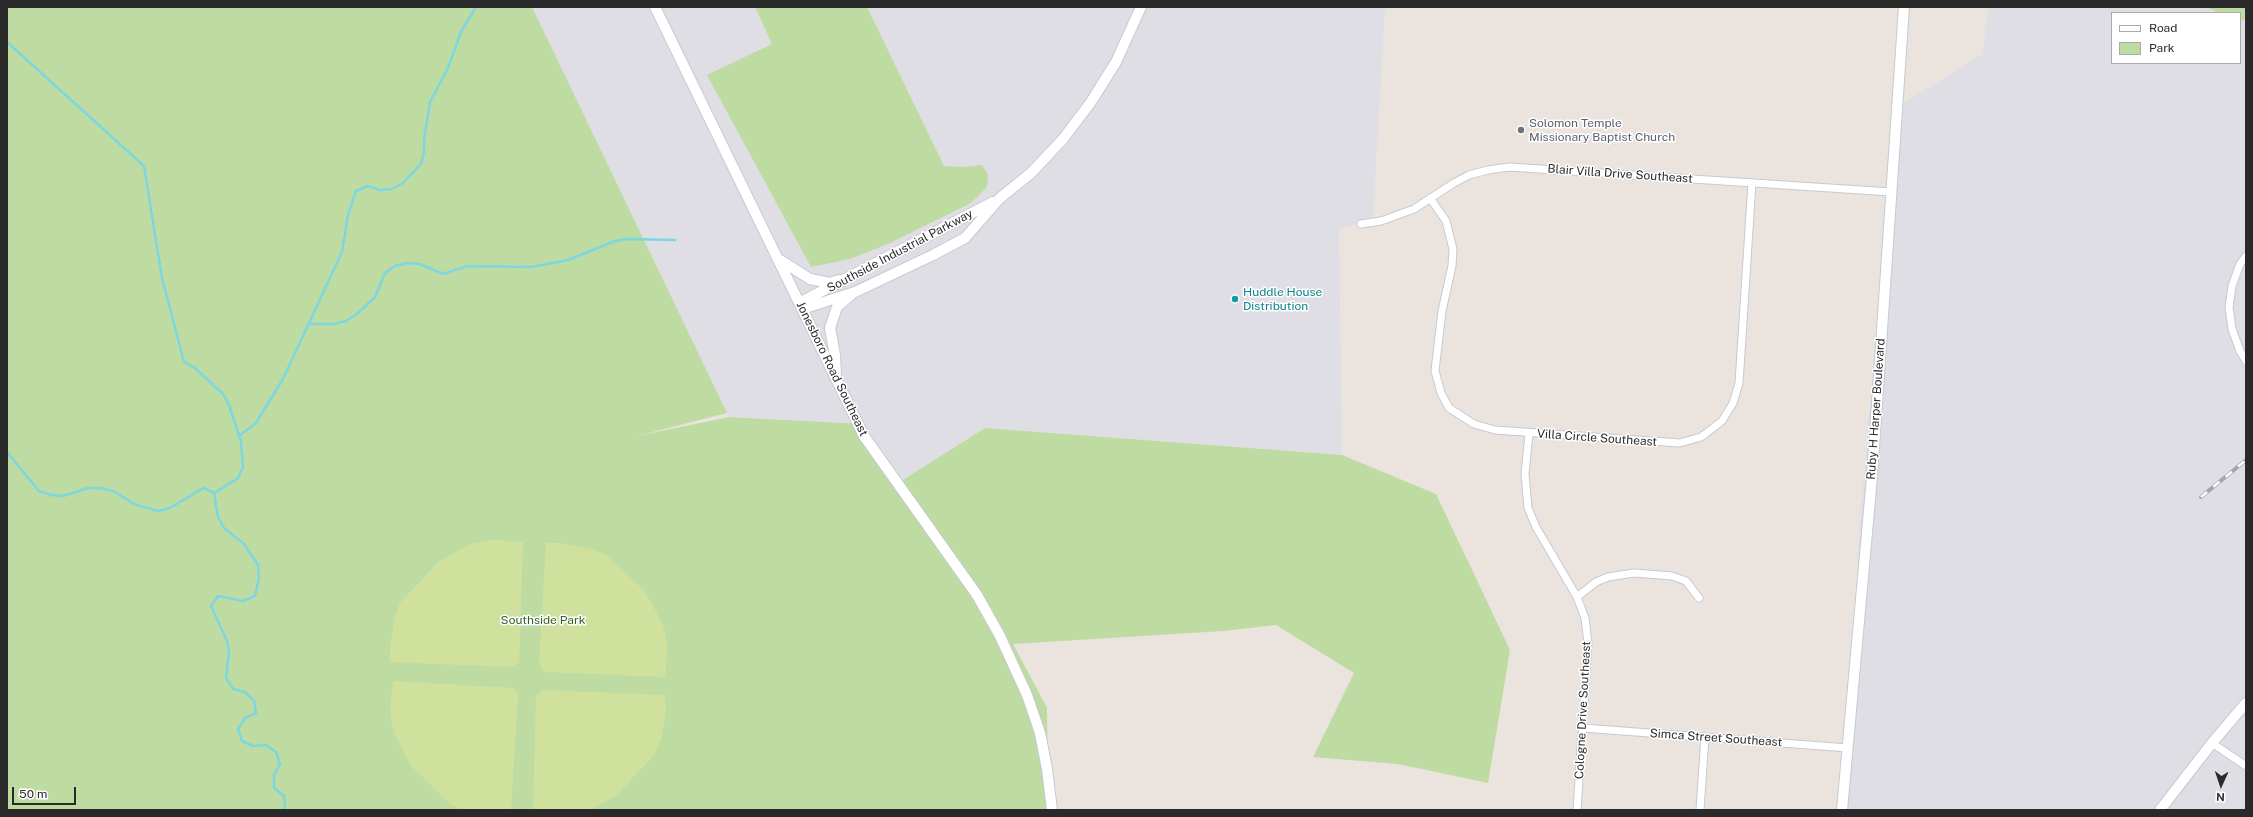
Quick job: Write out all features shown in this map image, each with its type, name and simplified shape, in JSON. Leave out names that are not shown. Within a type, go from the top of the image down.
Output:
[{"type":"street","name":"Jonesboro Road Southeast","points":[[655,7],[864,436],[977,594],[1000,636],[1027,695],[1040,733],[1047,769],[1052,810]]},
{"type":"street","name":"Southside Industrial Parkway","points":[[800,306],[855,292],[965,238],[1000,198],[1030,173],[1063,139],[1091,102],[1116,62],[1141,7]]},
{"type":"street","name":"Ruby H Harper Boulevard","points":[[1842,810],[1871,484],[1904,7]]},
{"type":"street","name":"Blair Villa Drive Southeast","points":[[1361,224],[1400,215],[1414,209],[1469,175],[1509,167],[1891,192]]},
{"type":"street","name":"Villa Circle Southeast","points":[[1430,198],[1446,221],[1453,249],[1452,266],[1442,311],[1435,371],[1441,393],[1449,408],[1474,424],[1495,430],[1680,443],[1701,437],[1722,421],[1733,403],[1739,383],[1752,183]]},
{"type":"street","name":"Southside Industrial Parkway","points":[[800,306],[849,278],[1000,198]]},
{"type":"street","points":[[2246,256],[2240,264],[2232,286],[2229,307],[2232,329],[2240,351],[2246,362]]},
{"type":"street","points":[[778,258],[810,279],[830,283],[849,278]]},
{"type":"street","points":[[887,258],[894,274]]},
{"type":"street","points":[[836,379],[835,356],[830,328],[831,323],[837,307],[855,292]]},
{"type":"street","name":"Cologne Drive Southeast","points":[[1529,433],[1526,474],[1528,508],[1536,527],[1577,597],[1585,618],[1588,643],[1577,810]]},
{"type":"street","points":[[1577,597],[1590,586],[1608,577],[1634,573],[1672,576],[1686,581],[1699,598]]},
{"type":"street","points":[[2160,810],[2212,743],[2246,703]]},
{"type":"street","name":"Simca Street Southeast","points":[[1583,728],[1848,748]]},
{"type":"street","points":[[1700,810],[1705,737]]},
{"type":"street","points":[[2212,743],[2246,766]]},
{"type":"shaded area","points":[[531,7],[1385,7],[1373,218],[1339,230],[1342,455],[985,428],[895,485],[862,424],[729,417],[571,96]]},
{"type":"shaded area","points":[[1989,7],[2206,7],[2217,12],[2111,12],[2111,64],[2241,64],[2241,21],[2246,18],[2246,810],[1846,810],[1860,520],[1895,109],[1982,54]]},
{"type":"green space","name":"Southside Park","points":[[7,7],[532,7],[727,413],[637,436],[729,417],[862,424],[895,485],[985,428],[1342,455],[1436,494],[1510,650],[1488,783],[1398,764],[1313,757],[1354,673],[1276,625],[1223,631],[1013,644],[1047,708],[1048,810],[7,810]]},
{"type":"green space","points":[[755,7],[867,7],[944,166],[963,167],[982,165],[988,175],[987,187],[971,203],[888,244],[850,259],[811,267],[707,75],[772,44]]},
{"type":"green space","points":[[2206,7],[2246,7],[2246,18],[2241,21],[2241,12],[2217,12]]},
{"type":"green space","points":[[493,540],[523,542],[519,662],[512,667],[390,662],[390,646],[395,617],[400,603],[437,563],[471,544]]},
{"type":"green space","name":"Southside Park","points":[[546,543],[561,543],[590,549],[605,554],[645,591],[663,625],[668,647],[665,677],[545,672],[539,664]]},
{"type":"green space","points":[[393,681],[513,688],[518,695],[511,810],[464,810],[451,805],[412,767],[394,734],[390,711]]},
{"type":"green space","points":[[543,690],[665,695],[666,711],[661,740],[655,754],[618,794],[590,810],[533,810],[536,696]]},
{"type":"waterway","points":[[240,435],[256,423],[283,379],[342,252],[348,215],[356,191],[368,186],[380,190],[392,189],[403,183],[421,164],[424,152],[424,139],[430,102],[448,68],[461,32],[476,7]]},
{"type":"waterway","points":[[7,42],[144,166],[162,278],[184,362],[195,368],[223,394],[229,405],[241,441],[243,467],[238,478],[214,493]]},
{"type":"waterway","points":[[308,324],[334,324],[346,321],[357,314],[375,297],[385,273],[395,266],[408,263],[420,264],[443,274],[467,266],[531,267],[568,260],[615,241],[628,239],[675,240]]},
{"type":"waterway","points":[[7,452],[39,491],[51,495],[63,496],[88,488],[100,488],[113,491],[134,504],[158,511],[170,508],[203,488],[214,493]]},
{"type":"waterway","points":[[214,493],[218,517],[224,528],[244,544],[258,565],[259,578],[255,596],[243,601],[218,596],[211,606],[227,641],[229,653],[226,678],[233,689],[245,692],[254,701],[256,713],[245,718],[238,729],[242,741],[253,746],[266,745],[276,752],[280,764],[274,775],[274,788],[284,796],[284,810]]},
{"type":"railway","points":[[2201,497],[2246,460]]},
{"type":"place","name":"Solomon Temple Missionary Baptist Church","points":[[1521,130]]},
{"type":"place","name":"Huddle House Distribution","points":[[1235,299]]}]
